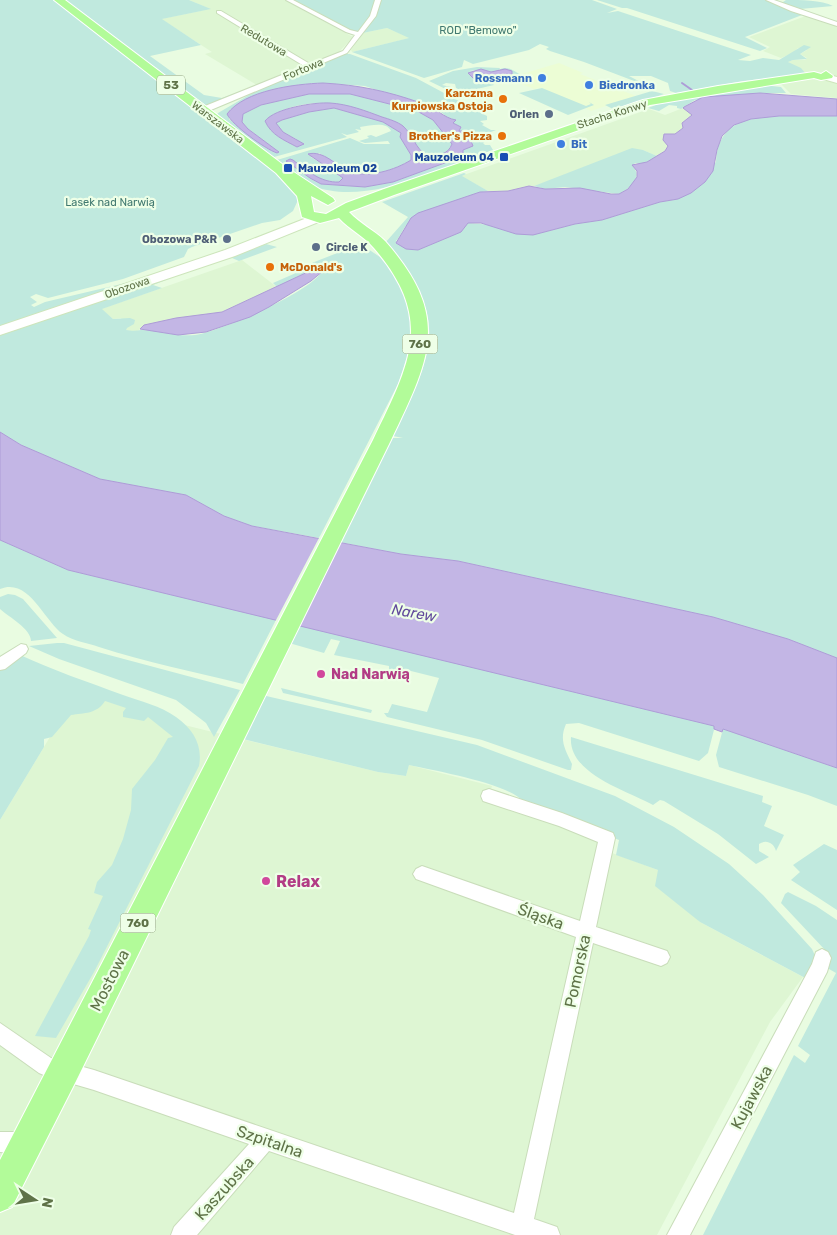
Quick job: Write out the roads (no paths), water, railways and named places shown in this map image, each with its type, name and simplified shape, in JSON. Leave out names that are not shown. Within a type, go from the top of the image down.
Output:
[{"type":"main road","name":"Warszawska","points":[[60,0],[281,170],[330,201]]},
{"type":"main road","name":"Stacha Konwy","points":[[389,192],[315,203],[314,213],[343,212],[389,192],[647,102],[696,92],[828,76]]},
{"type":"main road","name":"Warszawska","points":[[281,170],[302,193],[314,213]]},
{"type":"main road","name":"53","points":[[330,201],[341,205],[343,212]]},
{"type":"main road","name":"760","points":[[343,212],[374,239],[384,251]]},
{"type":"main road","name":"760","points":[[314,213],[348,228],[384,251]]},
{"type":"main road","name":"Mostowa","points":[[0,1196],[13,1143],[65,1070],[382,440],[415,370],[421,334],[419,316],[413,293],[399,269],[384,251]]},
{"type":"street","points":[[289,0],[350,32],[360,34]]},
{"type":"street","name":"Fortowa","points":[[203,110],[345,52],[375,12],[378,0]]},
{"type":"street","points":[[769,0],[837,24]]},
{"type":"street","points":[[777,3],[783,0]]},
{"type":"street","name":"Redutowa","points":[[219,12],[310,67]]},
{"type":"street","name":"Obozowa","points":[[0,331],[203,260],[261,242],[314,213]]},
{"type":"street","points":[[0,665],[20,649]]},
{"type":"street","name":"Pomorska","points":[[489,796],[562,820],[607,838],[522,1226]]},
{"type":"street","name":"Śląska","points":[[422,874],[586,932],[662,956]]},
{"type":"street","name":"Kujawska","points":[[678,1235],[817,975],[822,958]]},
{"type":"street","name":"Szpitalna","points":[[0,1033],[46,1066],[65,1070],[549,1235]]},
{"type":"street","name":"Kaszubska","points":[[182,1235],[258,1150],[265,1139]]},
{"type":"water","points":[[481,69],[491,72],[505,69],[512,71],[512,74],[495,78],[474,79],[468,73]]},
{"type":"water","points":[[323,83],[373,89],[421,103],[456,120],[453,123],[461,127],[459,131],[467,131],[473,146],[463,150],[463,153],[466,155],[393,182],[365,187],[321,184],[286,161],[293,160],[314,175],[332,182],[339,182],[343,178],[308,154],[314,153],[325,156],[350,172],[357,174],[382,172],[411,160],[411,155],[400,137],[401,133],[383,122],[334,108],[309,112],[276,123],[283,132],[304,144],[297,147],[278,137],[271,130],[265,121],[270,116],[286,109],[305,105],[323,103],[350,106],[401,125],[427,156],[445,153],[452,144],[433,120],[417,111],[350,94],[309,94],[261,105],[243,114],[242,122],[248,129],[279,152],[277,153],[249,136],[227,114],[235,106],[258,94],[285,87]]},
{"type":"water","points":[[760,93],[837,99],[837,116],[779,116],[751,119],[734,125],[722,136],[713,171],[705,182],[691,193],[678,199],[660,202],[602,220],[575,224],[533,235],[516,234],[481,223],[468,223],[461,232],[418,250],[406,249],[396,243],[411,218],[418,213],[480,192],[508,191],[529,186],[545,189],[580,188],[619,194],[628,189],[637,177],[637,171],[632,165],[647,162],[665,151],[668,146],[663,140],[664,134],[675,134],[683,128],[682,123],[692,115],[684,107],[703,97]]},
{"type":"water","points":[[312,270],[323,271],[311,281],[250,317],[206,332],[178,335],[140,329],[144,325],[176,318],[222,312]]},
{"type":"water","name":"Narew","points":[[0,432],[21,445],[100,479],[186,495],[224,516],[252,526],[401,554],[458,561],[713,617],[788,639],[837,658],[837,768],[723,729],[722,732],[714,729],[714,726],[68,570],[0,540]]},
{"type":"waterway","points":[[682,83],[692,90]]},
{"type":"place","name":"Rossmann","points":[[542,78]]},
{"type":"place","name":"Biedronka","points":[[589,85]]},
{"type":"place","name":"Karczma Kurpiowska Ostoja","points":[[503,99]]},
{"type":"place","name":"Orlen","points":[[549,114]]},
{"type":"place","name":"Brother's Pizza","points":[[502,136]]},
{"type":"place","name":"Bit","points":[[561,144]]},
{"type":"place","name":"Mauzoleum 04","points":[[504,157]]},
{"type":"place","name":"Mauzoleum 02","points":[[288,168]]},
{"type":"place","name":"Obozowa P&R","points":[[227,239]]},
{"type":"place","name":"Circle K","points":[[316,247]]},
{"type":"place","name":"McDonald's","points":[[270,267]]},
{"type":"place","name":"Nad Narwią","points":[[321,674]]},
{"type":"place","name":"Relax","points":[[266,881]]},
{"type":"park label","name":"ROD \"Bemowo\"","points":[[478,30]]},
{"type":"park label","name":"Lasek nad Narwią","points":[[110,202]]}]
